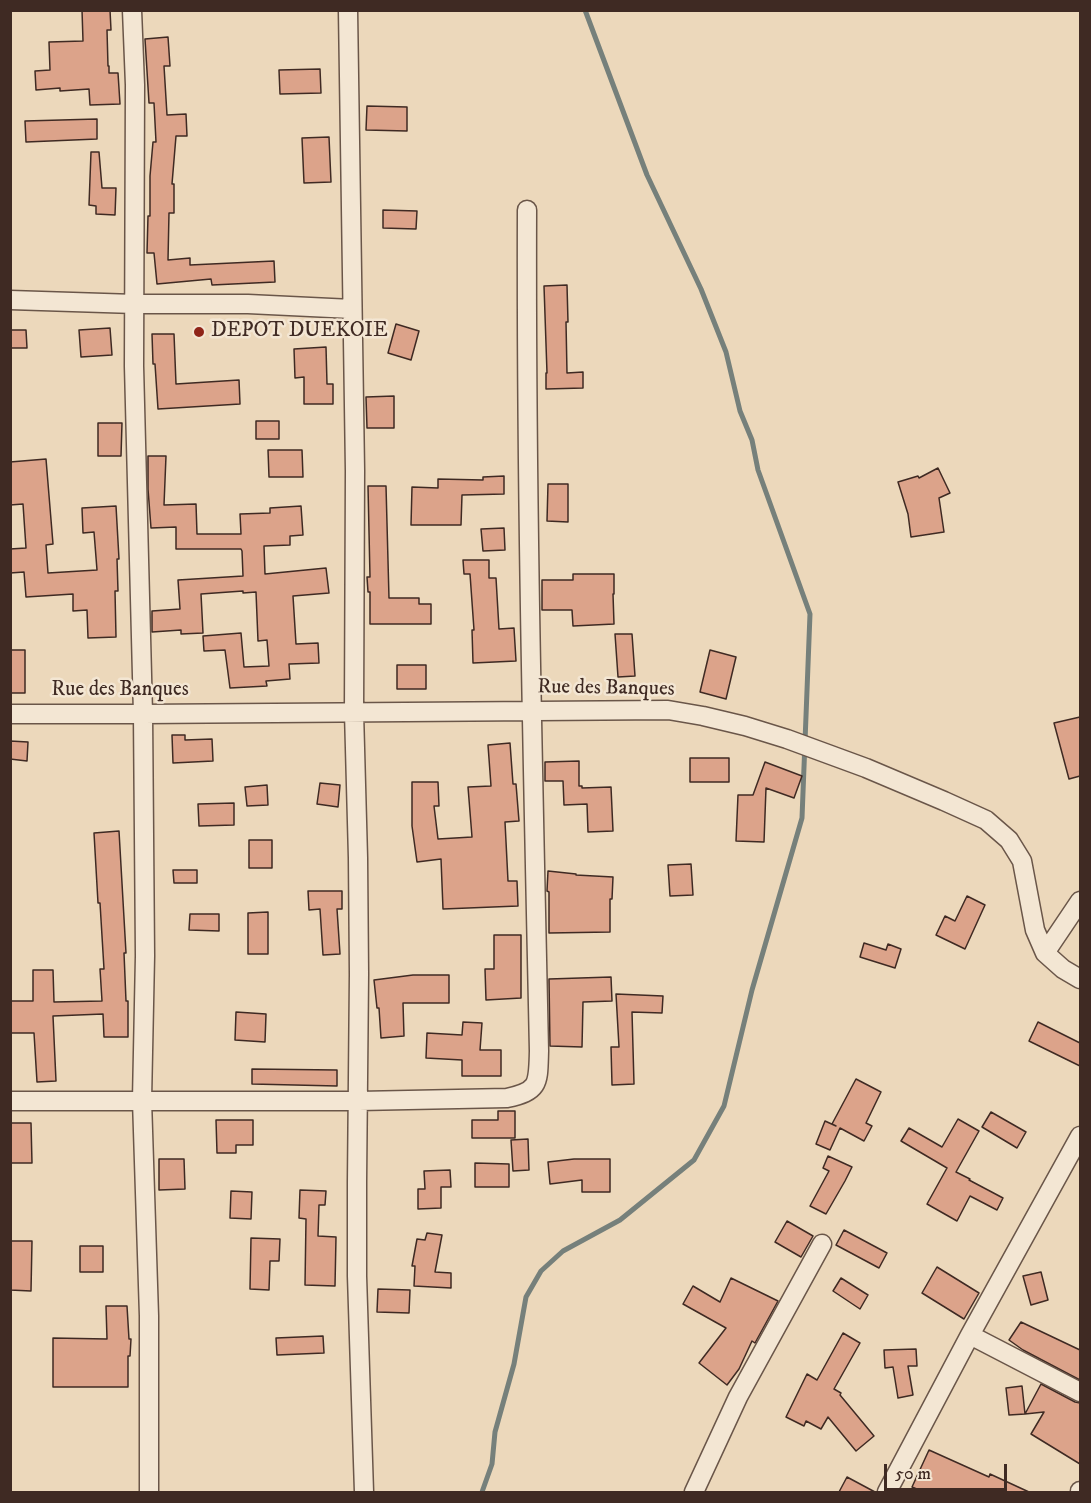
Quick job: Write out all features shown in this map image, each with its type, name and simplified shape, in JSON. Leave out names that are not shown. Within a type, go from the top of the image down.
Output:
[{"type":"street","points":[[132,10],[135,85],[134,366],[142,617],[145,956],[142,1100],[149,1316],[148,1492]]},
{"type":"street","points":[[348,10],[355,494],[354,712],[358,870],[357,1276],[364,1492]]},
{"type":"street","points":[[10,1101],[358,1101],[507,1098],[528,1092],[535,1086],[538,1076],[539,1052],[526,316],[527,210]]},
{"type":"street","points":[[10,300],[135,304],[248,304],[352,309]]},
{"type":"street","name":"Rue des Banques","points":[[10,714],[668,710],[734,723],[787,739],[866,768],[986,820],[1009,840],[1022,861],[1035,930],[1045,953],[1080,980]]},
{"type":"street","points":[[1045,953],[1080,901]]},
{"type":"street","points":[[887,1492],[970,1335],[1080,1136]]},
{"type":"street","points":[[694,1492],[738,1397],[822,1244]]},
{"type":"street","points":[[970,1335],[1080,1392]]},
{"type":"building","points":[[82,10],[110,10],[111,30],[107,30],[108,66],[109,73],[118,73],[120,104],[90,105],[89,89],[36,90],[35,71],[50,70],[49,42],[83,41]]},
{"type":"building","points":[[168,37],[170,66],[164,66],[167,115],[186,114],[187,136],[176,136],[172,184],[174,184],[174,213],[169,213],[168,260],[190,258],[190,265],[274,261],[275,282],[212,285],[211,279],[157,284],[154,253],[147,253],[150,176],[153,142],[156,142],[154,103],[149,103],[145,39]]},
{"type":"building","points":[[320,69],[321,93],[280,94],[279,70]]},
{"type":"building","points":[[367,106],[407,107],[407,131],[366,130]]},
{"type":"building","points":[[97,119],[97,139],[26,142],[25,121]]},
{"type":"building","points":[[329,137],[331,182],[304,183],[302,138]]},
{"type":"building","points":[[91,152],[99,152],[102,188],[116,188],[115,215],[96,214],[96,206],[89,205]]},
{"type":"building","points":[[383,210],[417,211],[416,229],[383,228]]},
{"type":"building","points":[[567,285],[567,373],[583,372],[583,388],[546,389],[544,286]]},
{"type":"building","points":[[396,324],[419,331],[411,360],[388,353]]},
{"type":"building","points":[[110,328],[112,355],[81,357],[79,330]]},
{"type":"building","points":[[10,330],[26,330],[27,348],[10,348]]},
{"type":"building","points":[[152,334],[174,334],[176,384],[239,380],[240,404],[158,409]]},
{"type":"building","points":[[326,347],[327,384],[333,384],[333,404],[304,404],[304,377],[295,378],[294,349]]},
{"type":"building","points":[[394,396],[394,428],[367,428],[366,397]]},
{"type":"building","points":[[256,421],[279,421],[279,439],[256,439]]},
{"type":"building","points":[[98,423],[122,423],[121,456],[98,456]]},
{"type":"building","points":[[268,450],[302,450],[303,477],[269,477]]},
{"type":"building","points":[[148,456],[166,456],[164,505],[196,504],[197,534],[241,534],[240,514],[270,513],[270,508],[301,506],[303,535],[290,536],[290,545],[264,546],[265,574],[326,568],[329,593],[293,596],[296,644],[318,643],[319,663],[289,664],[290,679],[266,681],[267,686],[230,688],[225,650],[204,651],[203,636],[241,633],[244,667],[269,666],[267,640],[258,641],[256,592],[201,594],[203,633],[181,634],[181,630],[152,632],[152,611],[180,609],[178,580],[243,576],[241,549],[176,549],[176,527],[151,528]]},
{"type":"building","points":[[46,459],[53,544],[46,545],[48,573],[97,570],[94,532],[83,533],[82,508],[116,506],[119,559],[117,559],[118,591],[115,591],[116,637],[88,638],[87,610],[73,611],[73,594],[26,597],[24,572],[10,573],[10,549],[26,548],[23,504],[10,505],[10,462]]},
{"type":"building","points":[[938,468],[950,493],[939,498],[944,532],[911,537],[908,514],[898,482],[918,476],[919,478]]},
{"type":"building","points":[[504,476],[504,494],[462,495],[461,525],[411,525],[412,487],[438,488],[438,479],[483,480],[483,477]]},
{"type":"building","points":[[548,484],[568,484],[568,522],[547,521]]},
{"type":"building","points":[[368,486],[386,486],[389,598],[419,598],[419,604],[431,604],[431,624],[370,624],[370,592],[368,592],[367,577],[370,577]]},
{"type":"building","points":[[504,528],[505,550],[483,551],[481,529]]},
{"type":"building","points":[[463,560],[489,560],[489,578],[496,578],[499,629],[514,628],[516,661],[473,663],[472,630],[474,630],[470,574],[464,574]]},
{"type":"building","points":[[573,574],[614,574],[614,624],[573,626],[572,610],[542,610],[542,580],[573,580]]},
{"type":"building","points":[[615,634],[632,634],[635,676],[618,677]]},
{"type":"building","points":[[10,650],[25,650],[25,693],[10,693]]},
{"type":"building","points":[[710,650],[736,657],[726,699],[700,692]]},
{"type":"building","points":[[397,665],[426,665],[426,689],[397,689]]},
{"type":"building","points":[[1080,717],[1080,776],[1069,779],[1054,723]]},
{"type":"building","points":[[172,735],[185,735],[185,740],[212,739],[213,761],[173,763]]},
{"type":"building","points":[[10,741],[28,742],[27,761],[10,759]]},
{"type":"building","points":[[510,743],[519,821],[505,822],[508,881],[517,881],[518,906],[443,909],[441,859],[417,862],[412,826],[412,782],[438,782],[439,806],[434,806],[438,839],[472,837],[468,787],[491,786],[488,745]]},
{"type":"building","points":[[690,758],[729,758],[729,782],[690,782]]},
{"type":"building","points":[[579,761],[579,786],[582,788],[611,787],[613,831],[588,832],[587,804],[564,805],[563,781],[545,781],[545,762]]},
{"type":"building","points":[[765,762],[802,776],[794,798],[766,788],[764,842],[736,841],[738,795],[753,795]]},
{"type":"building","points":[[320,783],[340,785],[338,807],[317,804]]},
{"type":"building","points":[[267,785],[268,805],[247,806],[245,787]]},
{"type":"building","points":[[234,803],[234,825],[199,826],[198,804]]},
{"type":"building","points":[[119,831],[128,1037],[104,1037],[103,1014],[53,1016],[56,1081],[37,1082],[34,1033],[10,1033],[10,1001],[33,1001],[33,970],[53,970],[54,1002],[102,1001],[100,969],[104,969],[94,833]]},
{"type":"building","points":[[249,840],[272,840],[272,868],[249,868]]},
{"type":"building","points":[[691,864],[693,895],[670,896],[668,865]]},
{"type":"building","points":[[173,870],[197,870],[197,883],[174,883]]},
{"type":"building","points":[[548,871],[613,877],[610,932],[549,933]]},
{"type":"building","points":[[308,891],[342,891],[342,909],[337,909],[340,954],[323,955],[320,909],[309,910]]},
{"type":"building","points":[[967,896],[985,905],[965,949],[936,935],[945,916],[955,921]]},
{"type":"building","points":[[268,912],[268,954],[248,954],[248,913]]},
{"type":"building","points":[[190,914],[219,914],[219,931],[189,930]]},
{"type":"building","points":[[494,935],[521,935],[521,998],[486,1000],[485,969],[494,969]]},
{"type":"building","points":[[864,943],[886,950],[888,944],[901,949],[895,968],[860,957]]},
{"type":"building","points":[[413,975],[449,975],[449,1003],[403,1003],[404,1036],[381,1038],[374,980]]},
{"type":"building","points":[[611,977],[612,1001],[583,1002],[582,1047],[550,1046],[549,979]]},
{"type":"building","points":[[616,994],[663,996],[662,1013],[632,1012],[634,1084],[612,1085],[611,1047],[619,1047]]},
{"type":"building","points":[[236,1012],[266,1014],[265,1042],[235,1040]]},
{"type":"building","points":[[463,1022],[482,1023],[480,1050],[501,1050],[501,1076],[462,1076],[462,1060],[426,1058],[427,1033],[462,1035]]},
{"type":"building","points":[[1038,1022],[1080,1043],[1080,1066],[1029,1041]]},
{"type":"building","points":[[252,1069],[337,1070],[337,1086],[252,1084]]},
{"type":"building","points":[[856,1079],[881,1092],[866,1123],[872,1126],[864,1141],[840,1128],[830,1150],[816,1144],[825,1121],[836,1126],[832,1124]]},
{"type":"building","points":[[498,1111],[515,1111],[515,1138],[472,1138],[472,1120],[498,1120]]},
{"type":"building","points":[[991,1112],[1026,1132],[1017,1148],[982,1127]]},
{"type":"building","points":[[958,1119],[979,1131],[956,1172],[1003,1198],[997,1210],[970,1196],[957,1221],[927,1204],[947,1168],[901,1141],[909,1128],[942,1147]]},
{"type":"building","points":[[216,1120],[253,1120],[253,1145],[236,1145],[236,1153],[217,1153]]},
{"type":"building","points":[[10,1123],[31,1123],[32,1163],[10,1163]]},
{"type":"building","points":[[528,1139],[529,1170],[513,1171],[511,1140]]},
{"type":"building","points":[[828,1156],[852,1167],[826,1214],[810,1206],[829,1171],[823,1168]]},
{"type":"building","points":[[159,1159],[184,1159],[185,1189],[159,1190]]},
{"type":"building","points":[[610,1159],[610,1192],[582,1192],[582,1180],[550,1184],[548,1162]]},
{"type":"building","points":[[475,1163],[509,1164],[509,1187],[475,1187]]},
{"type":"building","points":[[450,1170],[451,1187],[441,1187],[441,1208],[418,1209],[418,1189],[425,1189],[424,1171]]},
{"type":"building","points":[[300,1190],[326,1191],[325,1205],[319,1205],[318,1236],[336,1237],[335,1286],[305,1285],[306,1219],[299,1218]]},
{"type":"building","points":[[231,1191],[252,1192],[251,1219],[230,1218]]},
{"type":"building","points":[[787,1221],[813,1236],[801,1257],[775,1242]]},
{"type":"building","points":[[844,1230],[887,1253],[879,1268],[836,1245]]},
{"type":"building","points":[[427,1233],[442,1235],[435,1272],[451,1273],[451,1288],[414,1286],[415,1266],[412,1266],[417,1239],[425,1240]]},
{"type":"building","points":[[251,1238],[280,1239],[279,1261],[270,1261],[269,1290],[250,1289]]},
{"type":"building","points":[[10,1241],[32,1241],[31,1291],[10,1290]]},
{"type":"building","points":[[80,1246],[103,1246],[103,1272],[80,1272]]},
{"type":"building","points":[[937,1267],[979,1293],[964,1319],[922,1293]]},
{"type":"building","points":[[1041,1272],[1048,1300],[1031,1305],[1023,1276]]},
{"type":"building","points":[[731,1278],[778,1301],[755,1343],[752,1341],[739,1369],[727,1385],[699,1363],[726,1328],[683,1304],[693,1286],[720,1302]]},
{"type":"building","points":[[841,1278],[868,1295],[860,1309],[833,1291]]},
{"type":"building","points":[[378,1289],[410,1290],[409,1313],[377,1312]]},
{"type":"building","points":[[106,1306],[127,1306],[129,1339],[131,1339],[130,1356],[128,1356],[128,1387],[53,1387],[53,1338],[107,1339]]},
{"type":"building","points":[[1021,1322],[1080,1350],[1080,1380],[1023,1350],[1009,1340]]},
{"type":"building","points":[[843,1333],[860,1343],[834,1389],[841,1393],[840,1395],[874,1436],[856,1451],[828,1417],[821,1429],[806,1421],[804,1426],[786,1417],[807,1374],[817,1380]]},
{"type":"building","points":[[323,1336],[324,1353],[277,1355],[276,1338]]},
{"type":"building","points":[[916,1349],[917,1366],[908,1366],[913,1395],[898,1398],[893,1367],[885,1368],[884,1350]]},
{"type":"building","points":[[1041,1384],[1080,1403],[1080,1464],[1031,1434],[1044,1412],[1025,1414]]},
{"type":"building","points":[[1022,1386],[1025,1414],[1009,1415],[1006,1388]]},
{"type":"building","points":[[929,1450],[1029,1492],[924,1492],[912,1487]]},
{"type":"building","points":[[847,1477],[875,1492],[839,1492]]},
{"type":"waterway","points":[[482,1492],[492,1464],[495,1432],[514,1364],[526,1297],[541,1271],[563,1251],[620,1220],[694,1160],[724,1106],[752,990],[802,818],[810,614],[758,470],[752,440],[740,411],[726,352],[701,289],[647,175],[585,10]]},
{"type":"place","name":"DEPOT DUEKOIE","points":[[199,332]]}]
